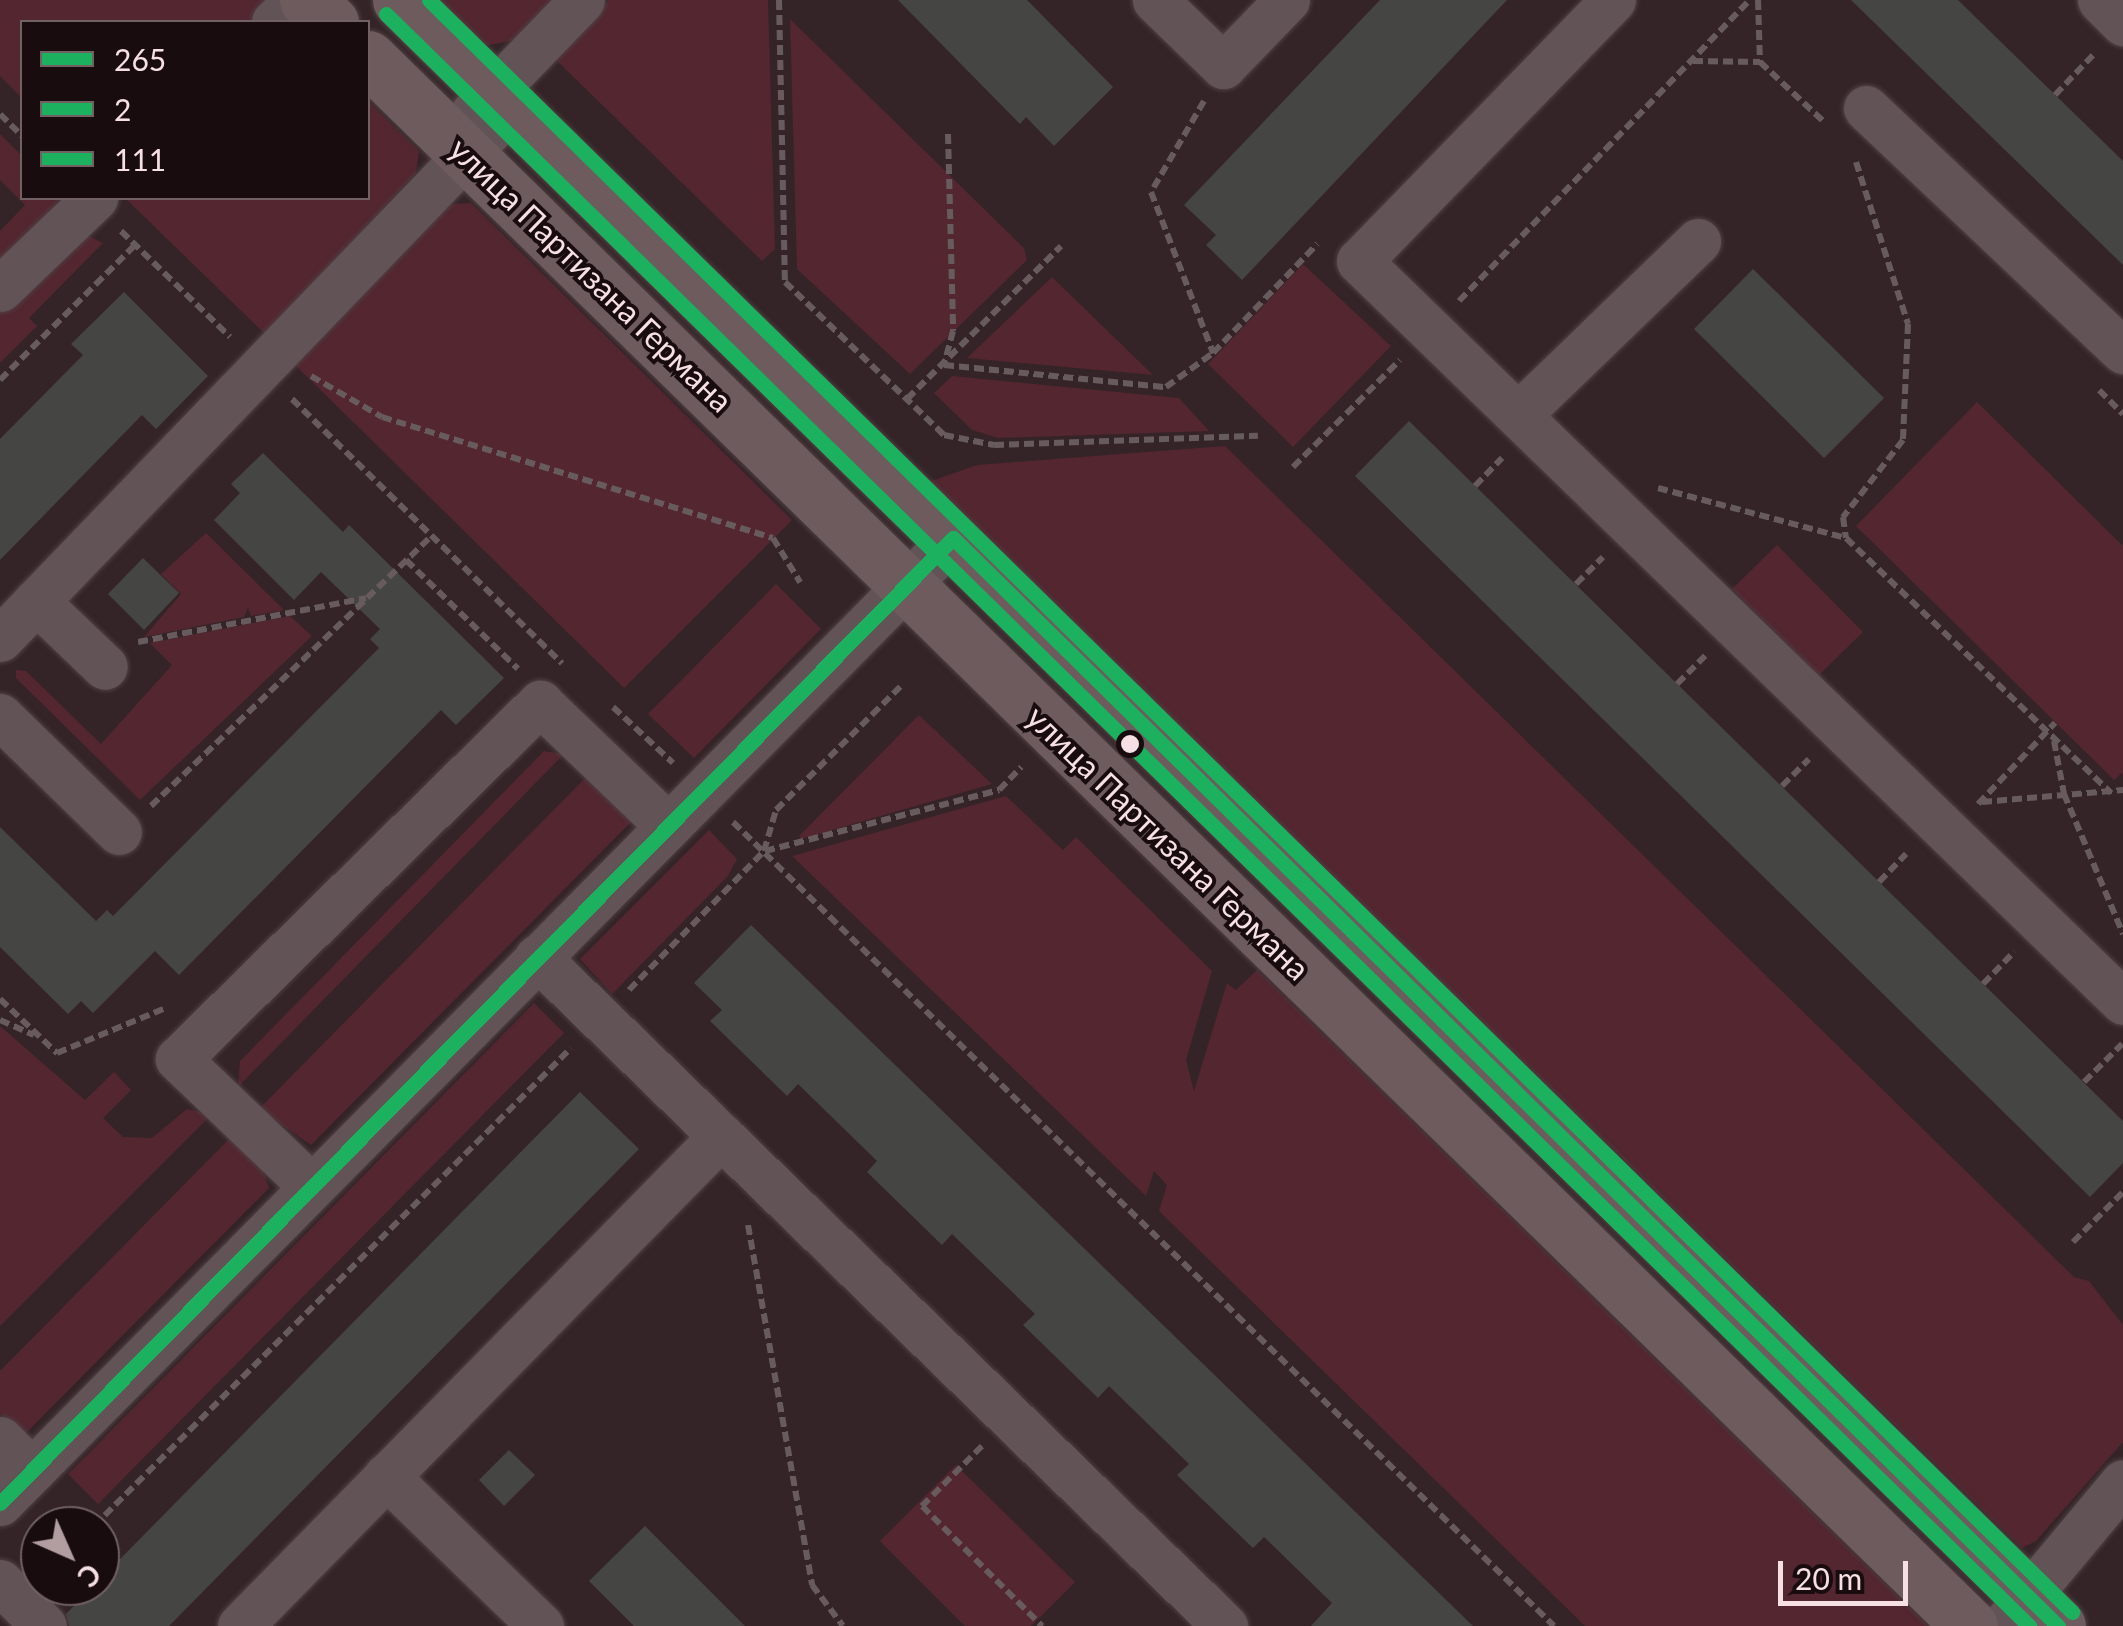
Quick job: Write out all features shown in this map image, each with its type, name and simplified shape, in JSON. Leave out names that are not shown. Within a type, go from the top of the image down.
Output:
[{"type":"main road","points":[[307,0],[328,20]]},
{"type":"main road","name":"улица Партизана Германа","points":[[400,0],[954,538],[2029,1616]]},
{"type":"main road","name":"улица Партизана Германа","points":[[370,60],[1970,1626]]},
{"type":"street","points":[[276,20],[297,0]]},
{"type":"street","points":[[0,638],[262,369],[502,101],[582,0]]},
{"type":"street","points":[[1155,0],[1223,66],[1287,0]]},
{"type":"street","points":[[1613,0],[1359,261],[2123,1002]]},
{"type":"street","points":[[1858,127],[2123,351]]},
{"type":"street","points":[[0,289],[92,200]]},
{"type":"street","points":[[1519,414],[1698,242]]},
{"type":"street","points":[[0,1503],[954,538]]},
{"type":"street","points":[[36,601],[98,661]]},
{"type":"street","points":[[311,1186],[178,1059],[540,703],[667,826]]},
{"type":"street","points":[[0,716],[119,832]]},
{"type":"street","points":[[537,957],[1225,1626]]},
{"type":"street","points":[[240,1626],[386,1476],[728,1143]]},
{"type":"street","points":[[0,1439],[32,1471]]},
{"type":"street","points":[[386,1476],[541,1626]]},
{"type":"street","points":[[2029,1616],[2123,1482]]},
{"type":"street","points":[[0,1582],[44,1626]]},
{"type":"path","points":[[779,0],[785,282],[944,435],[994,445],[1258,436]]},
{"type":"path","points":[[1516,242],[1750,0]]},
{"type":"path","points":[[2055,94],[2111,21]]},
{"type":"path","points":[[1692,60],[1760,62]]},
{"type":"path","points":[[944,364],[1166,387],[1213,353],[1151,192],[1223,66]]},
{"type":"path","points":[[0,114],[20,134]]},
{"type":"path","points":[[1846,538],[1843,517],[1902,440],[1908,324],[1858,127]]},
{"type":"path","points":[[944,364],[953,332],[948,134]]},
{"type":"path","points":[[92,200],[574,674]]},
{"type":"path","points":[[0,380],[135,245]]},
{"type":"path","points":[[907,399],[1060,246]]},
{"type":"path","points":[[262,369],[300,370],[382,417],[760,532],[773,538],[800,582]]},
{"type":"path","points":[[1644,484],[1846,538],[2112,792]]},
{"type":"path","points":[[119,832],[431,536]]},
{"type":"path","points":[[406,560],[526,676]]},
{"type":"path","points":[[98,661],[368,598]]},
{"type":"path","points":[[114,1506],[764,852],[776,810],[902,685]]},
{"type":"path","points":[[600,696],[682,771]]},
{"type":"path","points":[[1949,833],[2055,723]]},
{"type":"path","points":[[2054,740],[2064,794],[2123,934]]},
{"type":"path","points":[[764,852],[998,790],[1021,766]]},
{"type":"path","points":[[1981,802],[2123,790]]},
{"type":"path","points":[[727,815],[1554,1626]]},
{"type":"path","points":[[0,999],[57,1054],[180,1002]]},
{"type":"path","points":[[0,1020],[40,1037]]},
{"type":"path","points":[[2084,1082],[2123,1044]]},
{"type":"path","points":[[728,1143],[812,1584],[843,1626]]},
{"type":"path","points":[[2073,1242],[2123,1192]]},
{"type":"path","points":[[960,1468],[922,1506],[1042,1626]]},
{"type":"shaded area","points":[[0,0],[264,0],[270,6],[255,20],[20,20],[20,96],[0,76]]},
{"type":"shaded area","points":[[437,0],[551,0],[553,4],[512,41],[484,46]]},
{"type":"shaded area","points":[[609,0],[768,0],[775,249],[762,261],[553,57]]},
{"type":"shaded area","points":[[790,19],[1024,248],[1027,260],[910,374],[797,269]]},
{"type":"shaded area","points":[[370,103],[419,151],[416,173],[265,334],[127,200],[370,200]]},
{"type":"shaded area","points":[[0,134],[20,154],[20,200],[0,180]]},
{"type":"shaded area","points":[[20,200],[59,200],[0,268],[0,231],[25,205]]},
{"type":"shaded area","points":[[471,203],[792,520],[624,688],[292,362],[449,204]]},
{"type":"shaded area","points":[[83,233],[103,243],[29,318],[37,326],[0,363],[0,311]]},
{"type":"shaded area","points":[[1303,264],[1391,346],[1293,447],[1208,364]]},
{"type":"shaded area","points":[[1052,277],[1153,375],[967,358]]},
{"type":"shaded area","points":[[952,376],[1179,398],[1209,431],[998,438],[972,430],[934,393]]},
{"type":"shaded area","points":[[1977,402],[2123,546],[2123,772],[2114,780],[1856,526]]},
{"type":"shaded area","points":[[1225,446],[2074,1277],[2089,1281],[2123,1325],[2123,1442],[2036,1541],[2022,1548],[929,482],[977,465]]},
{"type":"shaded area","points":[[206,533],[284,610],[251,616],[248,608],[244,617],[144,637],[181,594],[161,574]]},
{"type":"shaded area","points":[[1777,545],[1863,632],[1819,675],[1732,589]]},
{"type":"shaded area","points":[[776,584],[821,629],[694,758],[648,714]]},
{"type":"shaded area","points":[[290,616],[312,636],[140,800],[16,678],[16,670],[26,671],[101,744],[172,665],[150,643]]},
{"type":"shaded area","points":[[919,715],[992,784],[801,839],[799,836]]},
{"type":"shaded area","points":[[544,751],[564,754],[238,1087],[240,1061]]},
{"type":"shaded area","points":[[591,772],[636,817],[311,1145],[259,1109]]},
{"type":"shaded area","points":[[1006,796],[1063,850],[1076,837],[1212,971],[1186,1060],[1194,1091],[1227,983],[1236,990],[1257,970],[1928,1626],[1585,1626],[1159,1211],[1167,1185],[1154,1171],[1146,1196],[792,856]]},
{"type":"shaded area","points":[[709,830],[737,859],[728,876],[612,994],[580,959]]},
{"type":"shaded area","points":[[534,1003],[564,1033],[98,1504],[68,1474]]},
{"type":"shaded area","points":[[0,1026],[85,1100],[114,1072],[131,1090],[103,1118],[123,1137],[152,1138],[187,1109],[212,1114],[0,1326]]},
{"type":"shaded area","points":[[232,1136],[261,1164],[269,1188],[23,1436],[0,1413],[0,1371]]},
{"type":"shaded area","points":[[956,1465],[1075,1582],[1031,1626],[965,1626],[880,1541]]},
{"type":"building","points":[[898,0],[1027,0],[1113,87],[1054,146],[1026,117],[1020,124]]},
{"type":"building","points":[[1380,0],[1507,0],[1242,280],[1206,245],[1216,235],[1184,205]]},
{"type":"building","points":[[1851,0],[1958,0],[2123,161],[2123,265]]},
{"type":"building","points":[[1753,269],[1884,398],[1824,458],[1694,329]]},
{"type":"building","points":[[124,292],[208,376],[156,429],[142,415],[0,560],[0,439],[83,355],[71,344]]},
{"type":"building","points":[[1409,421],[2123,1121],[2123,1163],[2090,1197],[1355,476]]},
{"type":"building","points":[[263,453],[343,532],[349,525],[504,678],[456,725],[441,710],[179,975],[155,951],[93,1013],[81,1001],[68,1014],[0,947],[0,827],[96,921],[107,910],[113,916],[379,648],[370,639],[380,629],[321,572],[294,600],[214,520],[240,493],[231,484]]},
{"type":"building","points":[[143,558],[179,593],[144,630],[108,594]]},
{"type":"building","points":[[751,925],[1473,1626],[1311,1626],[1332,1603],[1264,1537],[1253,1548],[1177,1475],[1189,1464],[1109,1386],[1098,1398],[1023,1325],[1035,1314],[952,1234],[942,1245],[867,1172],[877,1161],[798,1084],[787,1096],[710,1021],[722,1010],[694,983]]},
{"type":"building","points":[[580,1092],[639,1149],[169,1626],[69,1626],[66,1614],[74,1606],[120,1606],[120,1559]]},
{"type":"building","points":[[509,1450],[535,1475],[504,1506],[479,1480]]},
{"type":"building","points":[[645,1526],[745,1626],[634,1626],[589,1581]]},
{"type":"transit line","name":"111","points":[[429,0],[2072,1612]]},
{"type":"transit line","name":"2","points":[[386,14],[2029,1626]]},
{"type":"transit line","name":"265","points":[[0,1503],[953,538],[2058,1626]]}]
